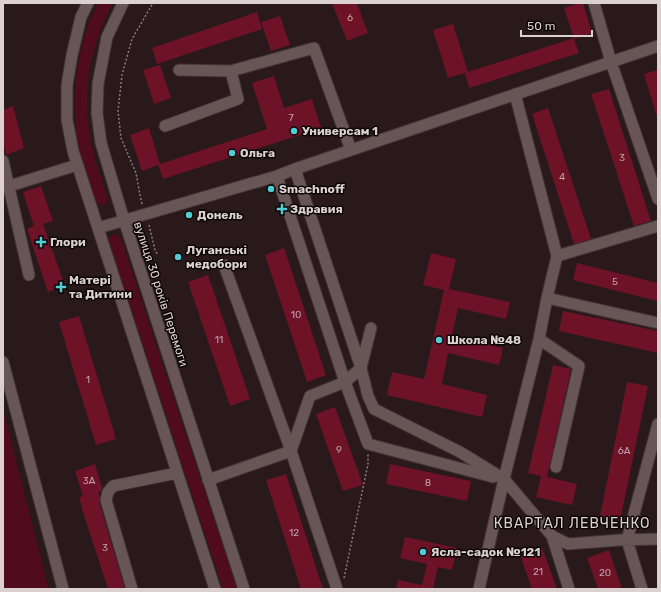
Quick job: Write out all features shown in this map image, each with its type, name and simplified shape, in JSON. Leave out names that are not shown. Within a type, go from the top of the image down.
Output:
[{"type":"street","points":[[594,3],[612,62],[658,199]]},
{"type":"street","name":"вулиця 30 років Перемоги","points":[[124,4],[107,37],[98,84],[97,113],[101,142],[124,220],[244,589]]},
{"type":"street","points":[[82,5],[81,17],[67,85],[67,120],[73,151],[215,589]]},
{"type":"street","points":[[98,228],[277,176],[658,46]]},
{"type":"street","points":[[179,70],[231,71],[314,48],[351,150]]},
{"type":"street","points":[[166,126],[238,99],[231,71]]},
{"type":"street","points":[[479,589],[504,479],[539,339],[557,256],[515,94]]},
{"type":"street","points":[[3,161],[6,188],[30,276]]},
{"type":"street","points":[[6,188],[77,165]]},
{"type":"street","points":[[295,169],[361,368],[368,396],[374,409],[460,452],[504,479],[552,536],[569,589]]},
{"type":"street","points":[[277,176],[345,382],[368,444],[504,479]]},
{"type":"street","points":[[557,256],[658,226]]},
{"type":"street","points":[[224,265],[340,585]]},
{"type":"street","points":[[547,298],[658,323]]},
{"type":"street","points":[[291,451],[310,396],[345,382],[361,368],[371,328]]},
{"type":"street","points":[[539,339],[579,366],[556,467]]},
{"type":"street","points":[[3,362],[63,589]]},
{"type":"street","points":[[642,589],[627,540],[658,424]]},
{"type":"street","points":[[208,480],[291,451]]},
{"type":"street","points":[[132,589],[106,500],[108,492],[113,486],[177,473]]},
{"type":"street","points":[[552,536],[568,544],[658,539]]},
{"type":"path","points":[[153,3],[132,39],[122,75],[118,111],[121,138],[136,173],[140,195],[155,250],[158,255]]},
{"type":"path","points":[[340,585],[368,464],[368,444]]},
{"type":"shaded area","points":[[98,3],[113,3],[97,40],[88,78],[87,97],[90,135],[94,155],[108,199],[107,203],[103,205],[95,201],[84,164],[78,142],[75,107],[75,89],[80,53]]},
{"type":"shaded area","points":[[116,234],[121,239],[237,589],[223,589],[109,241],[111,236]]},
{"type":"shaded area","points":[[3,410],[49,589],[3,589]]},
{"type":"building","points":[[332,3],[357,3],[368,33],[347,41]]},
{"type":"building","points":[[583,3],[592,33],[574,39],[579,53],[469,88],[465,73],[574,38],[564,8]]},
{"type":"building","points":[[257,12],[262,29],[157,64],[152,48]]},
{"type":"building","points":[[280,16],[290,45],[271,51],[261,22]]},
{"type":"building","points":[[453,24],[468,72],[448,78],[433,30]]},
{"type":"building","points":[[160,65],[171,98],[154,104],[143,70]]},
{"type":"building","points":[[658,70],[658,114],[656,114],[644,74]]},
{"type":"building","points":[[274,76],[284,108],[312,99],[321,128],[163,179],[158,165],[142,171],[130,135],[149,128],[160,164],[267,129],[252,83]]},
{"type":"building","points":[[609,89],[651,221],[634,226],[591,94]]},
{"type":"building","points":[[13,106],[24,148],[6,155],[3,142],[3,110]]},
{"type":"building","points":[[548,108],[591,239],[574,244],[532,114]]},
{"type":"building","points":[[41,186],[53,221],[43,224],[65,286],[48,292],[27,229],[34,226],[23,192]]},
{"type":"building","points":[[284,248],[326,375],[307,382],[265,255]]},
{"type":"building","points":[[431,253],[456,259],[449,289],[510,302],[506,319],[458,308],[452,336],[503,348],[499,365],[448,353],[442,384],[487,395],[482,417],[387,395],[392,372],[424,379],[444,290],[423,285]]},
{"type":"building","points":[[577,263],[658,283],[658,301],[573,280]]},
{"type":"building","points":[[208,275],[250,399],[230,406],[188,282]]},
{"type":"building","points":[[563,311],[658,331],[658,353],[559,331]]},
{"type":"building","points":[[79,316],[116,439],[96,445],[59,322]]},
{"type":"building","points":[[553,365],[571,369],[547,477],[577,484],[572,505],[536,497],[541,476],[528,473]]},
{"type":"building","points":[[627,382],[648,386],[620,521],[600,516]]},
{"type":"building","points":[[335,407],[363,485],[343,491],[316,414]]},
{"type":"building","points":[[95,464],[102,488],[101,492],[98,492],[100,497],[99,502],[125,589],[108,589],[81,506],[79,497],[83,496],[75,471]]},
{"type":"building","points":[[390,464],[471,481],[467,501],[386,484]]},
{"type":"building","points":[[286,474],[323,589],[301,589],[266,480]]},
{"type":"building","points":[[405,537],[457,548],[452,570],[438,567],[433,589],[396,589],[398,580],[422,585],[427,564],[400,558]]},
{"type":"building","points":[[542,547],[557,589],[532,589],[520,555]]},
{"type":"building","points":[[609,550],[622,589],[598,589],[587,558]]},
{"type":"place","name":"Универсам 1","points":[[294,131]]},
{"type":"place","name":"Ольга","points":[[232,153]]},
{"type":"place","name":"Smachnoff","points":[[271,189]]},
{"type":"place","name":"Здравия","points":[[282,209]]},
{"type":"place","name":"Донель","points":[[189,215]]},
{"type":"place","name":"Глори","points":[[41,242]]},
{"type":"place","name":"Луганські медобори","points":[[178,257]]},
{"type":"place","name":"Матері та Дитини","points":[[61,287]]},
{"type":"place","name":"Школа №48","points":[[439,340]]},
{"type":"place","name":"Ясла-садок №121","points":[[423,552]]},
{"type":"district","name":"КВАРТАЛ ЛЕВЧЕНКО","points":[[572,523]]}]
